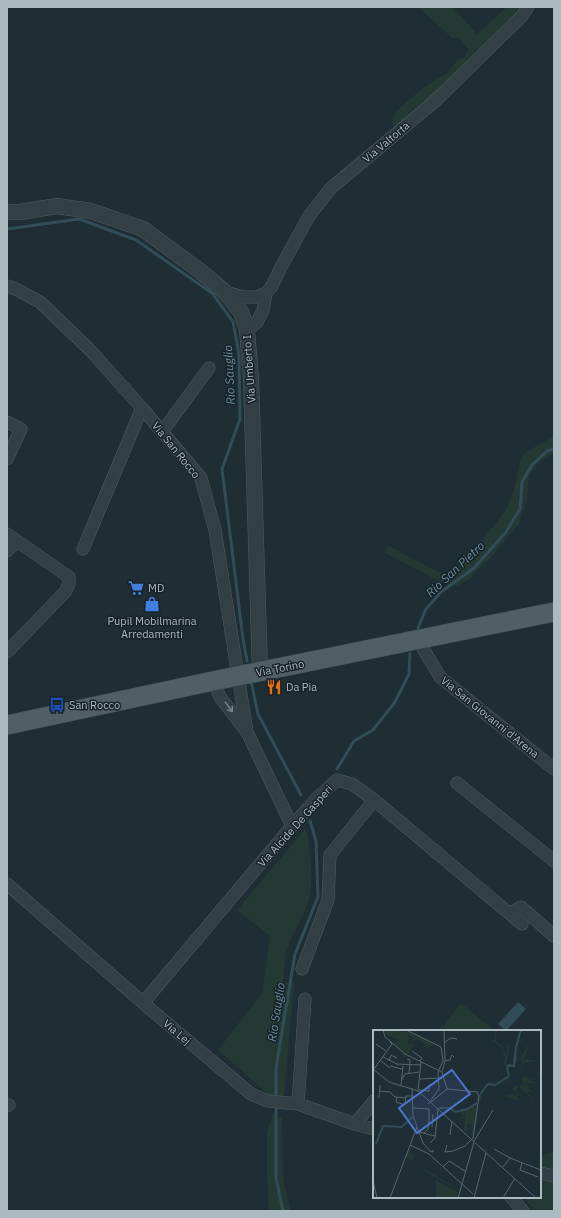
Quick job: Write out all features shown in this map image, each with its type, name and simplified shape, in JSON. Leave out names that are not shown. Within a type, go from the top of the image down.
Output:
[{"type":"main road","name":"Via Torino","points":[[7,725],[213,681],[554,612]]},
{"type":"street","name":"Via Valtorta","points":[[247,330],[257,322],[263,310],[266,292],[272,286],[309,216],[331,188],[434,102],[522,16],[528,7]]},
{"type":"street","name":"Via Umberto I","points":[[7,212],[20,212],[57,206],[91,211],[143,229],[200,271],[225,292],[241,312],[247,330],[251,379],[260,672]]},
{"type":"street","name":"Via San Rocco","points":[[7,286],[16,289],[40,302],[90,349],[201,478],[214,530],[247,732]]},
{"type":"street","points":[[225,292],[244,297],[257,297],[266,292]]},
{"type":"street","points":[[162,432],[209,368]]},
{"type":"street","points":[[83,550],[142,408]]},
{"type":"street","points":[[7,422],[21,429],[7,459]]},
{"type":"street","points":[[7,551],[12,537],[70,577],[65,592],[7,652]]},
{"type":"street","name":"Via San Giovanni d'Arena","points":[[418,640],[440,677],[554,769]]},
{"type":"street","points":[[213,681],[220,696],[247,732],[292,826]]},
{"type":"street","name":"Via Alcide De Gasperi","points":[[143,1003],[292,826],[315,800],[337,780],[352,784],[374,800],[522,924]]},
{"type":"street","points":[[457,783],[554,862]]},
{"type":"street","points":[[302,969],[328,900],[330,855],[374,800]]},
{"type":"street","name":"Via Lej","points":[[7,884],[143,1003],[251,1094],[268,1101],[298,1104],[373,1130]]},
{"type":"street","points":[[510,913],[521,907],[554,936]]},
{"type":"street","points":[[298,1104],[305,999]]},
{"type":"street","points":[[355,1124],[373,1102]]},
{"type":"street","points":[[541,1173],[554,1176]]},
{"type":"street","points":[[512,1198],[523,1211]]},
{"type":"green space","points":[[418,7],[453,7],[477,34],[507,7],[520,7],[483,47],[476,50],[449,82],[395,129],[392,123],[395,112],[424,87],[446,74],[458,59],[464,58],[468,49],[458,38],[452,38]]},
{"type":"green space","points":[[554,436],[554,453],[539,462],[529,476],[527,500],[519,524],[491,557],[468,580],[456,586],[447,585],[385,553],[387,545],[444,575],[469,557],[506,510],[515,487],[519,465],[524,453]]},
{"type":"green space","points":[[306,828],[311,864],[309,899],[287,949],[284,968],[283,983],[294,983],[284,1096],[269,1095],[218,1050],[262,993],[270,936],[237,910]]},
{"type":"green space","points":[[461,1003],[494,1030],[439,1030]]},
{"type":"green space","points":[[273,1113],[282,1118],[283,1179],[291,1211],[269,1211],[267,1132]]},
{"type":"green space","points":[[554,1151],[554,1169],[541,1168],[541,1155]]},
{"type":"green space","points":[[541,1177],[554,1181],[554,1211],[536,1211],[523,1198],[541,1198]]},
{"type":"water","points":[[518,1002],[526,1009],[507,1030],[498,1024]]},
{"type":"waterway","name":"Rio Sauglio","points":[[7,229],[79,219],[136,240],[213,294],[233,322],[239,354],[240,419],[222,469],[247,661]]},
{"type":"waterway","name":"Rio San Pietro","points":[[418,628],[426,609],[441,592],[474,568],[506,532],[520,509],[522,482],[532,465],[547,451],[554,449]]},
{"type":"waterway","name":"Rio San Pietro","points":[[337,769],[354,741],[373,730],[395,702],[409,674],[410,654]]},
{"type":"waterway","name":"Rio Sauglio","points":[[251,681],[258,714],[301,795]]},
{"type":"waterway","name":"Rio Sauglio","points":[[276,1098],[276,1068],[295,954],[318,897],[316,841],[310,821]]},
{"type":"waterway","name":"Rio Sauglio","points":[[276,1104],[276,1178],[283,1211]]},
{"type":"place","name":"MD","points":[[136,588]]},
{"type":"place","name":"Pupil Mobilmarina Arredamenti","points":[[152,604]]},
{"type":"place","name":"Da Pia","points":[[274,687]]},
{"type":"place","name":"San Rocco","points":[[57,705]]}]
